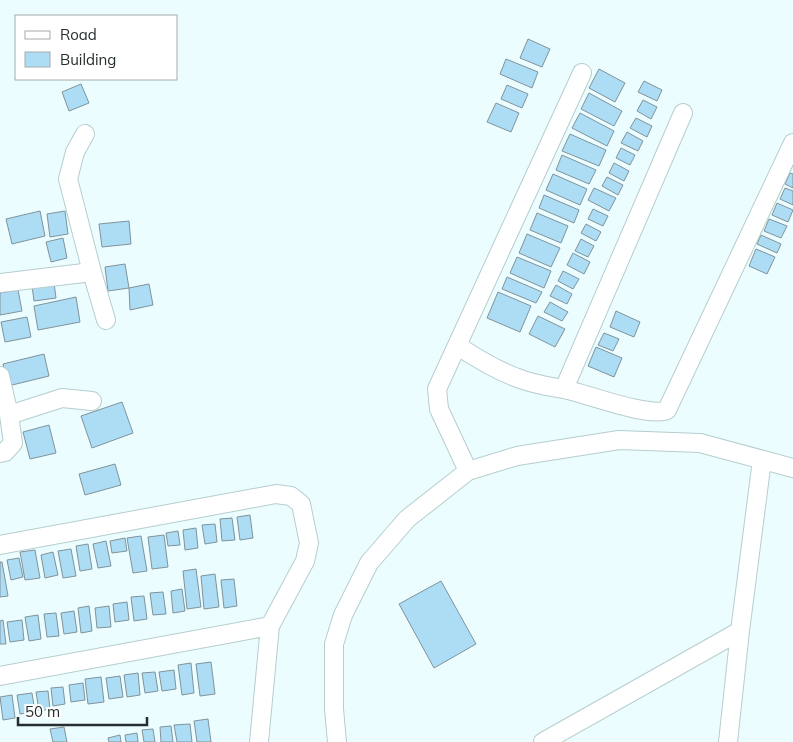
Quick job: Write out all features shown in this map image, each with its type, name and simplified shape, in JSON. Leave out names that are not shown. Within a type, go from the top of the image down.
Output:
[{"type":"street","points":[[468,471],[439,409],[437,389],[582,74]]},
{"type":"street","points":[[564,389],[683,114]]},
{"type":"street","points":[[85,134],[75,152],[68,179],[106,320]]},
{"type":"street","points":[[458,346],[488,366],[530,383],[564,389],[611,403],[654,412],[667,410],[793,143]]},
{"type":"street","points":[[0,283],[92,272]]},
{"type":"street","points":[[0,376],[13,443],[6,452],[0,453]]},
{"type":"street","points":[[9,415],[62,398],[92,401]]},
{"type":"street","points":[[337,742],[334,709],[334,644],[343,615],[370,563],[407,519],[468,471],[516,456],[619,440],[700,443],[793,468]]},
{"type":"street","points":[[728,742],[762,460]]},
{"type":"street","points":[[0,544],[276,494],[291,496],[301,504],[309,543],[306,561],[270,626],[259,742]]},
{"type":"street","points":[[0,676],[270,626]]},
{"type":"street","points":[[543,742],[740,631]]},
{"type":"building","points":[[528,39],[550,49],[542,67],[520,58]]},
{"type":"building","points":[[506,59],[538,72],[532,88],[500,74]]},
{"type":"building","points":[[599,69],[625,83],[615,102],[589,88]]},
{"type":"building","points":[[644,81],[662,90],[657,101],[638,92]]},
{"type":"building","points":[[81,84],[89,103],[69,111],[62,92]]},
{"type":"building","points":[[507,85],[528,94],[522,108],[501,99]]},
{"type":"building","points":[[589,93],[622,111],[614,126],[581,109]]},
{"type":"building","points":[[643,100],[657,107],[651,119],[637,111]]},
{"type":"building","points":[[496,103],[519,113],[511,132],[487,122]]},
{"type":"building","points":[[580,113],[614,131],[607,146],[572,128]]},
{"type":"building","points":[[636,118],[652,126],[647,137],[630,128]]},
{"type":"building","points":[[627,132],[643,141],[638,151],[621,143]]},
{"type":"building","points":[[570,134],[606,150],[599,166],[562,151]]},
{"type":"building","points":[[621,148],[635,155],[630,165],[616,158]]},
{"type":"building","points":[[562,155],[596,170],[589,184],[556,170]]},
{"type":"building","points":[[614,163],[629,171],[624,181],[609,173]]},
{"type":"building","points":[[790,173],[793,174],[793,188],[785,184]]},
{"type":"building","points":[[553,174],[587,189],[580,205],[546,190]]},
{"type":"building","points":[[607,177],[623,185],[618,195],[602,186]]},
{"type":"building","points":[[594,188],[616,198],[609,211],[588,200]]},
{"type":"building","points":[[785,188],[793,191],[793,205],[780,199]]},
{"type":"building","points":[[544,195],[579,210],[574,223],[539,208]]},
{"type":"building","points":[[777,203],[793,210],[788,222],[772,215]]},
{"type":"building","points":[[593,209],[608,216],[603,226],[588,219]]},
{"type":"building","points":[[40,211],[45,236],[12,244],[6,219]]},
{"type":"building","points":[[65,211],[68,234],[50,237],[47,214]]},
{"type":"building","points":[[537,213],[568,226],[561,243],[530,230]]},
{"type":"building","points":[[769,219],[787,226],[781,238],[764,231]]},
{"type":"building","points":[[129,221],[131,244],[102,247],[99,224]]},
{"type":"building","points":[[586,224],[601,232],[596,241],[581,233]]},
{"type":"building","points":[[527,234],[560,248],[551,267],[519,253]]},
{"type":"building","points":[[761,235],[781,244],[777,253],[757,244]]},
{"type":"building","points":[[63,238],[67,258],[51,262],[46,242]]},
{"type":"building","points":[[581,239],[594,246],[588,257],[575,251]]},
{"type":"building","points":[[756,249],[775,257],[767,274],[749,266]]},
{"type":"building","points":[[573,253],[590,262],[584,274],[567,265]]},
{"type":"building","points":[[517,257],[551,271],[544,288],[510,273]]},
{"type":"building","points":[[125,264],[129,288],[108,291],[105,267]]},
{"type":"building","points":[[563,271],[579,279],[573,289],[558,281]]},
{"type":"building","points":[[507,277],[542,292],[536,303],[502,289]]},
{"type":"building","points":[[54,283],[56,298],[34,301],[32,286]]},
{"type":"building","points":[[149,284],[153,305],[130,310],[129,288]]},
{"type":"building","points":[[556,285],[572,294],[567,304],[550,296]]},
{"type":"building","points":[[18,290],[22,311],[0,315],[0,293]]},
{"type":"building","points":[[498,292],[531,306],[520,332],[487,318]]},
{"type":"building","points":[[76,297],[80,322],[38,330],[34,306]]},
{"type":"building","points":[[550,302],[568,312],[562,321],[544,312]]},
{"type":"building","points":[[616,311],[640,322],[634,337],[610,327]]},
{"type":"building","points":[[538,316],[565,329],[555,347],[529,334]]},
{"type":"building","points":[[27,317],[31,337],[5,342],[1,322]]},
{"type":"building","points":[[604,333],[619,339],[613,351],[598,345]]},
{"type":"building","points":[[596,347],[622,358],[614,377],[588,366]]},
{"type":"building","points":[[44,354],[49,376],[8,386],[3,364]]},
{"type":"building","points":[[122,402],[133,433],[92,448],[81,416]]},
{"type":"building","points":[[49,425],[56,453],[30,459],[23,432]]},
{"type":"building","points":[[115,464],[121,485],[85,495],[79,474]]},
{"type":"building","points":[[250,515],[253,538],[240,540],[237,517]]},
{"type":"building","points":[[232,518],[235,540],[222,541],[220,519]]},
{"type":"building","points":[[215,524],[217,542],[205,544],[202,525]]},
{"type":"building","points":[[196,528],[198,548],[185,550],[183,530]]},
{"type":"building","points":[[178,531],[180,545],[168,546],[166,533]]},
{"type":"building","points":[[164,535],[168,567],[152,569],[148,537]]},
{"type":"building","points":[[141,536],[147,571],[133,573],[127,538]]},
{"type":"building","points":[[125,538],[127,551],[112,553],[110,541]]},
{"type":"building","points":[[106,541],[111,566],[98,568],[93,544]]},
{"type":"building","points":[[88,544],[92,569],[80,571],[76,546]]},
{"type":"building","points":[[71,549],[76,576],[63,578],[58,551]]},
{"type":"building","points":[[35,550],[40,578],[25,580],[20,552]]},
{"type":"building","points":[[53,552],[58,575],[45,578],[41,555]]},
{"type":"building","points":[[19,558],[23,577],[11,580],[7,560]]},
{"type":"building","points":[[0,562],[2,562],[8,596],[0,597]]},
{"type":"building","points":[[196,569],[201,607],[187,609],[183,571]]},
{"type":"building","points":[[215,574],[219,607],[204,609],[201,576]]},
{"type":"building","points":[[234,579],[237,606],[224,608],[221,580]]},
{"type":"building","points":[[441,581],[476,644],[434,668],[399,604]]},
{"type":"building","points":[[182,589],[185,611],[173,613],[171,591]]},
{"type":"building","points":[[163,592],[166,614],[153,615],[150,593]]},
{"type":"building","points":[[144,596],[147,619],[134,621],[131,597]]},
{"type":"building","points":[[127,602],[129,620],[115,622],[113,604]]},
{"type":"building","points":[[89,606],[92,631],[81,633],[78,608]]},
{"type":"building","points":[[109,606],[111,627],[97,628],[95,608]]},
{"type":"building","points":[[74,611],[77,632],[64,634],[61,613]]},
{"type":"building","points":[[56,613],[59,636],[47,637],[44,614]]},
{"type":"building","points":[[38,615],[41,639],[29,641],[25,617]]},
{"type":"building","points":[[3,620],[6,644],[0,644],[0,621]]},
{"type":"building","points":[[22,620],[24,640],[10,642],[7,622]]},
{"type":"building","points":[[211,662],[215,694],[200,696],[196,664]]},
{"type":"building","points":[[191,663],[194,693],[182,695],[178,665]]},
{"type":"building","points":[[174,670],[176,689],[162,691],[159,672]]},
{"type":"building","points":[[155,672],[158,691],[145,693],[142,673]]},
{"type":"building","points":[[138,673],[140,695],[127,697],[124,675]]},
{"type":"building","points":[[120,676],[123,697],[109,699],[106,678]]},
{"type":"building","points":[[101,677],[104,702],[88,704],[85,679]]},
{"type":"building","points":[[83,683],[85,700],[71,702],[69,685]]},
{"type":"building","points":[[63,687],[65,704],[53,706],[51,688]]},
{"type":"building","points":[[48,691],[50,709],[39,711],[36,692]]},
{"type":"building","points":[[32,693],[35,712],[20,714],[17,695]]},
{"type":"building","points":[[12,695],[15,718],[3,720],[0,697]]},
{"type":"building","points":[[208,719],[211,742],[197,742],[194,721]]},
{"type":"building","points":[[190,724],[192,742],[177,742],[174,725]]},
{"type":"building","points":[[171,726],[173,742],[161,742],[160,727]]},
{"type":"building","points":[[64,727],[67,742],[53,742],[50,729]]},
{"type":"building","points":[[153,729],[155,742],[144,742],[142,730]]},
{"type":"building","points":[[137,733],[138,742],[126,742],[125,735]]},
{"type":"building","points":[[120,735],[121,742],[109,742],[108,738]]}]
